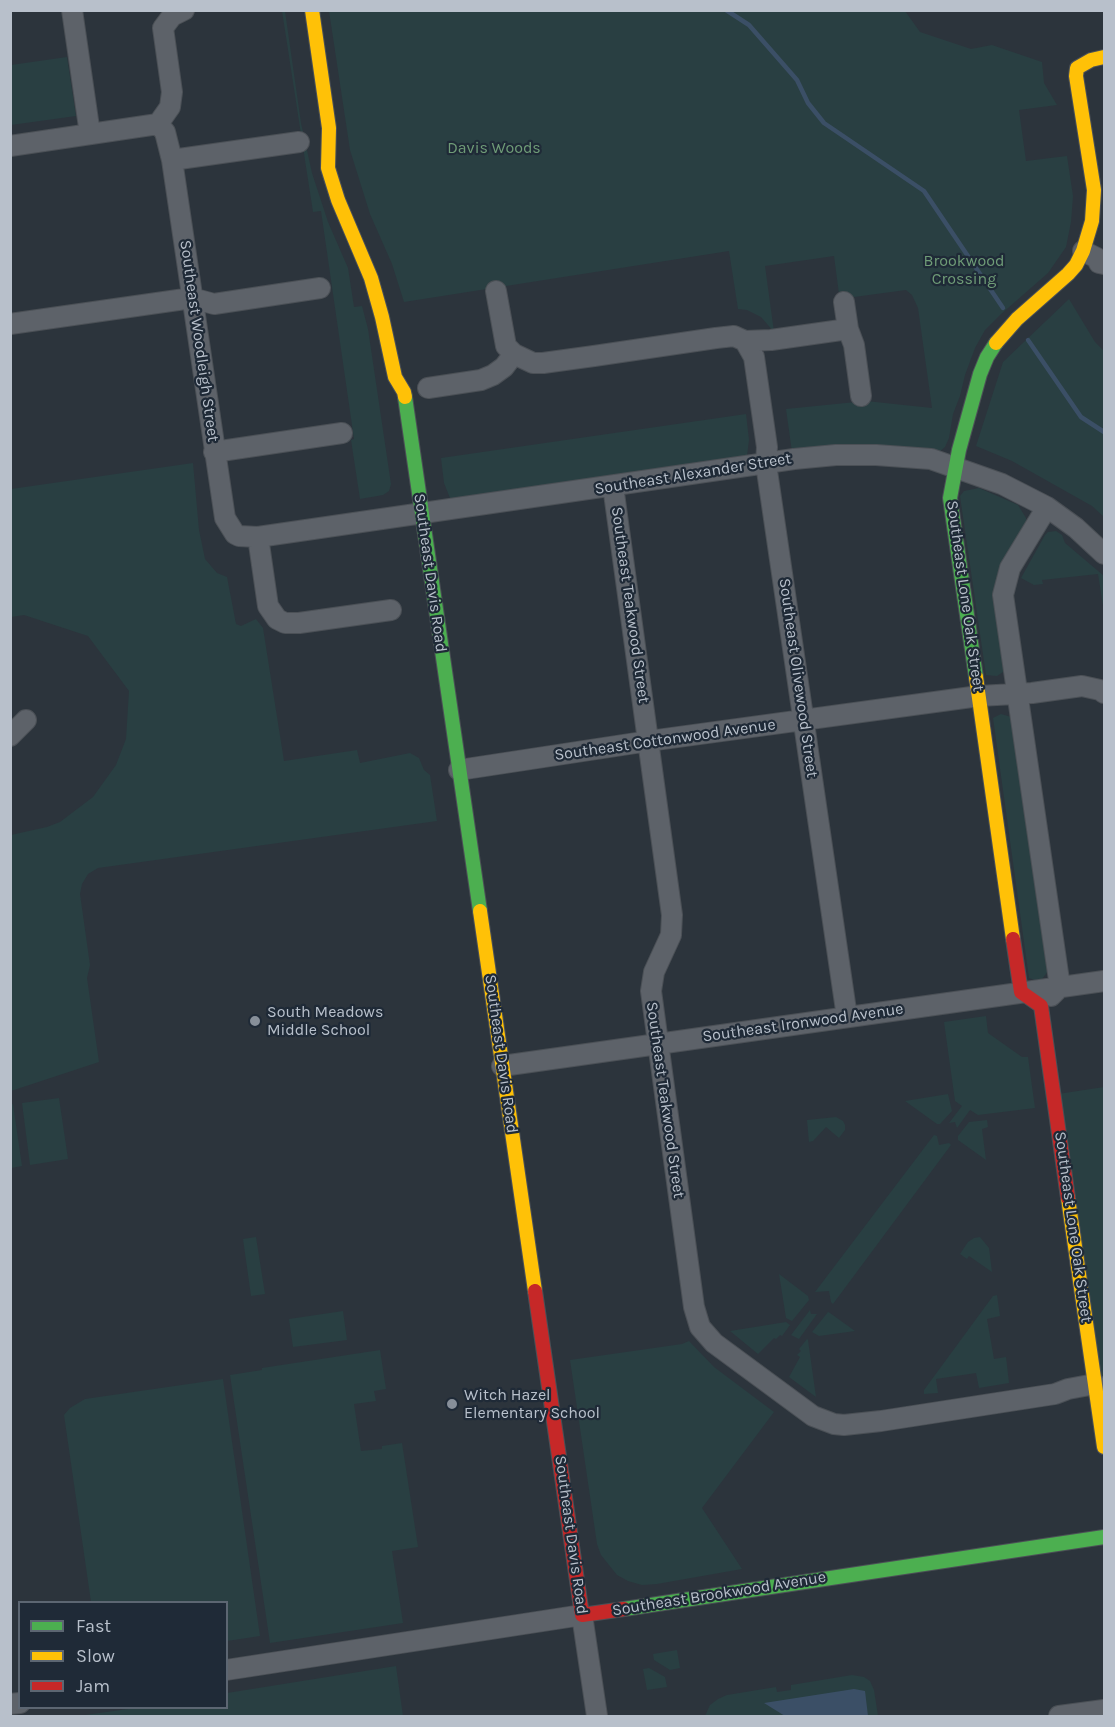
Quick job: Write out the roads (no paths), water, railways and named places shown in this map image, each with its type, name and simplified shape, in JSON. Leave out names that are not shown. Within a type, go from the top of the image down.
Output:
[{"type":"street","points":[[72,10],[90,134]]},
{"type":"street","points":[[10,146],[158,124],[170,107],[172,92],[164,28],[172,16],[184,10]]},
{"type":"street","name":"Southeast Davis Road","points":[[312,10],[329,128],[328,168],[338,200],[371,278],[395,377],[404,392]]},
{"type":"street","name":"Southeast Lone Oak Street","points":[[1021,992],[950,498],[955,468],[980,374],[992,348],[1017,319],[1068,274],[1083,251],[1092,221],[1094,190],[1076,76],[1077,68],[1091,60],[1104,57]]},
{"type":"street","name":"Southeast Woodleigh Street","points":[[158,124],[165,132],[172,160],[226,523],[239,536],[258,537]]},
{"type":"street","name":"Southeast Davis Road","points":[[329,128],[342,156]]},
{"type":"street","points":[[172,160],[299,142]]},
{"type":"street","points":[[1083,251],[1104,264]]},
{"type":"street","points":[[10,324],[192,298],[214,304],[320,288]]},
{"type":"street","points":[[496,291],[507,346],[514,354],[533,363],[734,336],[745,341],[771,340],[848,329]]},
{"type":"street","points":[[844,302],[848,329],[854,345],[861,396]]},
{"type":"street","name":"Southeast Olivewood Street","points":[[745,341],[754,357],[766,447],[766,464],[847,1017]]},
{"type":"street","points":[[428,388],[481,380],[504,367],[514,354]]},
{"type":"street","name":"Southeast Davis Road","points":[[409,371],[404,392],[597,1716]]},
{"type":"street","points":[[214,452],[342,434]]},
{"type":"street","name":"Southeast Alexander Street","points":[[258,537],[836,454],[931,459],[1002,484],[1047,507],[1076,528],[1104,554]]},
{"type":"street","name":"Southeast Teakwood Street","points":[[613,486],[672,915],[671,935],[652,978],[651,991],[694,1307],[700,1327],[714,1343],[813,1416],[834,1424],[881,1421],[1055,1394],[1095,1384]]},
{"type":"street","points":[[1021,992],[1041,1006],[1060,987],[1004,594],[1010,568],[1047,507]]},
{"type":"street","points":[[258,537],[268,606],[277,619],[285,623],[298,623],[391,610]]},
{"type":"street","name":"Southeast Cottonwood Avenue","points":[[459,770],[649,741],[979,696],[1082,686],[1104,693]]},
{"type":"street","points":[[10,736],[26,720]]},
{"type":"street","name":"Southeast Ironwood Avenue","points":[[502,1066],[1104,981]]},
{"type":"street","name":"Southeast Lone Oak Street","points":[[1041,1006],[1104,1448]]},
{"type":"street","name":"Southeast Brookwood Avenue","points":[[228,1670],[1104,1537]]},
{"type":"street","points":[[1059,1716],[1104,1710]]},
{"type":"water","points":[[854,1689],[865,1691],[868,1716],[785,1716],[764,1703]]},
{"type":"waterway","points":[[726,10],[749,25],[797,80],[808,103],[824,123],[924,191],[1003,308]]},
{"type":"waterway","points":[[1028,340],[1081,417],[1104,432]]},
{"type":"place","name":"South Meadows Middle School","points":[[255,1021]]},
{"type":"place","name":"Witch Hazel Elementary School","points":[[452,1404]]},
{"type":"park label","name":"Davis Woods","points":[[494,148]]},
{"type":"park label","name":"Brookwood Crossing","points":[[964,270]]}]
